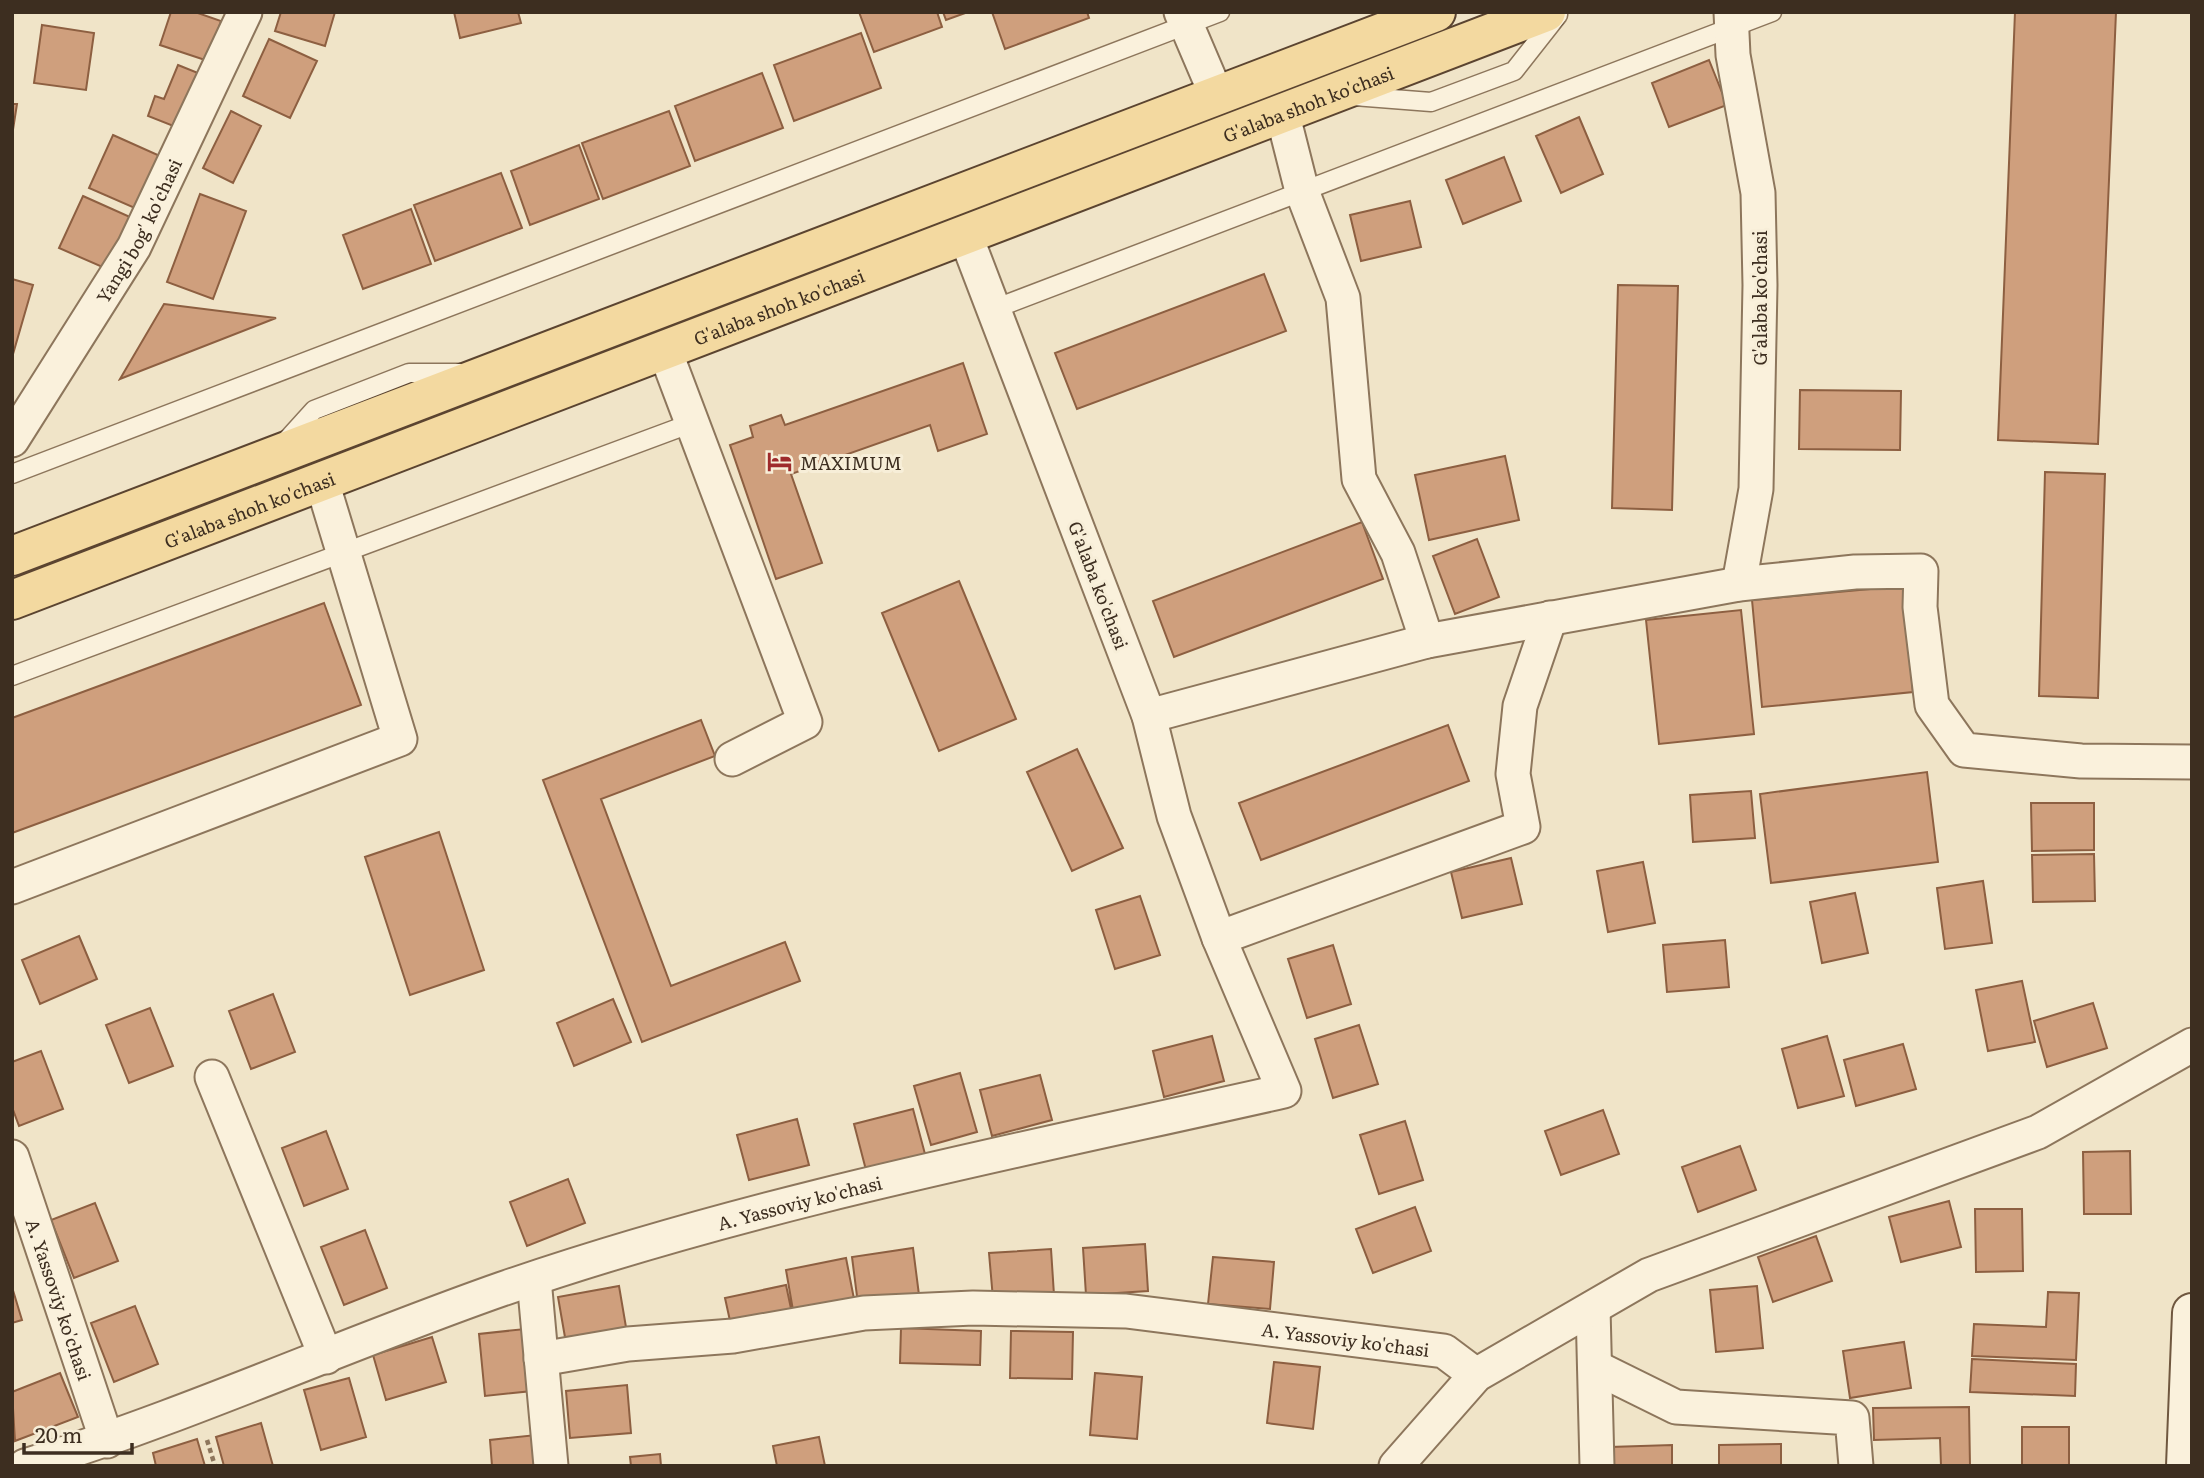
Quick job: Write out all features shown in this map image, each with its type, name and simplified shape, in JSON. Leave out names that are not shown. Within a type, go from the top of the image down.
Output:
[{"type":"main road","points":[[12,556],[1436,12]]},
{"type":"main road","name":"G'alaba shoh ko'chasi","points":[[12,600],[966,237],[1282,112],[1546,12]]},
{"type":"main road","points":[[2186,1466],[2192,1313]]},
{"type":"street","name":"Yangi bog' ko'chasi","points":[[12,440],[134,247],[245,12]]},
{"type":"street","points":[[1183,19],[1216,94]]},
{"type":"street","name":"G'alaba ko'chasi","points":[[1731,20],[1733,55],[1758,193],[1760,285],[1756,489],[1739,584]]},
{"type":"street","points":[[1282,112],[1302,191],[1343,298],[1359,479],[1398,554],[1427,641]]},
{"type":"street","name":"G'alaba ko'chasi","points":[[966,237],[1149,716],[1174,816],[1219,938],[1284,1091]]},
{"type":"street","points":[[665,351],[805,722],[732,759]]},
{"type":"street","points":[[12,887],[400,739],[322,482]]},
{"type":"street","points":[[1149,716],[1427,641],[1739,584],[1855,572],[1921,571],[1920,607],[1932,705],[1964,750],[2081,761],[2192,762]]},
{"type":"street","points":[[1219,938],[1523,827],[1513,774],[1520,706],[1550,618]]},
{"type":"street","points":[[1396,1466],[1476,1375],[1649,1275],[2038,1132],[2192,1045]]},
{"type":"street","points":[[212,1077],[326,1357]]},
{"type":"street","name":"A. Yassoviy ko'chasi","points":[[24,1466],[107,1441],[534,1279],[785,1203],[1284,1091]]},
{"type":"street","name":"A. Yassoviy ko'chasi","points":[[12,1157],[107,1441]]},
{"type":"street","points":[[534,1279],[551,1466]]},
{"type":"street","name":"A. Yassoviy ko'chasi","points":[[541,1359],[628,1344],[733,1336],[864,1313],[973,1308],[1112,1311],[1186,1317],[1444,1351],[1476,1375]]},
{"type":"street","points":[[1593,1308],[1597,1466]]},
{"type":"street","points":[[1595,1367],[1676,1408],[1852,1418],[1856,1466]]},
{"type":"lane","points":[[12,474],[1183,19],[1220,12]]},
{"type":"lane","points":[[1329,94],[1432,102],[1514,71],[1560,12]]},
{"type":"lane","points":[[994,309],[1302,191],[1731,20],[1772,12]]},
{"type":"lane","points":[[12,676],[692,423]]},
{"type":"building","points":[[171,12],[195,12],[221,21],[208,61],[160,45]]},
{"type":"building","points":[[281,12],[335,12],[325,46],[275,31]]},
{"type":"building","points":[[454,12],[518,12],[521,23],[460,38]]},
{"type":"building","points":[[859,12],[937,12],[942,27],[874,52]]},
{"type":"building","points":[[943,12],[968,12],[946,20]]},
{"type":"building","points":[[992,12],[1087,12],[1089,18],[1005,49]]},
{"type":"building","points":[[2015,12],[2116,12],[2098,444],[1998,440]]},
{"type":"building","points":[[42,25],[94,33],[86,90],[34,83]]},
{"type":"building","points":[[861,33],[881,88],[794,121],[774,65]]},
{"type":"building","points":[[269,39],[317,61],[290,118],[243,96]]},
{"type":"building","points":[[1709,60],[1727,105],[1669,127],[1652,83]]},
{"type":"building","points":[[178,65],[203,75],[181,129],[148,116],[155,96],[164,99]]},
{"type":"building","points":[[762,73],[783,128],[695,161],[675,106]]},
{"type":"building","points":[[12,104],[17,104],[12,136]]},
{"type":"building","points":[[231,111],[261,126],[233,183],[203,168]]},
{"type":"building","points":[[669,111],[690,166],[603,199],[582,143]]},
{"type":"building","points":[[1579,117],[1603,174],[1561,193],[1536,136]]},
{"type":"building","points":[[113,135],[160,156],[137,209],[89,188]]},
{"type":"building","points":[[579,145],[599,199],[530,225],[511,171]]},
{"type":"building","points":[[1504,157],[1521,201],[1463,224],[1446,180]]},
{"type":"building","points":[[501,173],[522,228],[435,261],[414,205]]},
{"type":"building","points":[[200,194],[246,211],[213,299],[167,282]]},
{"type":"building","points":[[83,196],[130,217],[107,269],[59,248]]},
{"type":"building","points":[[1410,201],[1421,247],[1361,261],[1350,215]]},
{"type":"building","points":[[411,209],[431,264],[363,289],[343,235]]},
{"type":"building","points":[[1264,274],[1286,331],[1077,409],[1055,353]]},
{"type":"building","points":[[12,279],[33,285],[13,354],[12,353]]},
{"type":"building","points":[[1618,285],[1678,286],[1672,510],[1612,508]]},
{"type":"building","points":[[164,304],[276,318],[120,379]]},
{"type":"building","name":"MAXIMUM","points":[[963,363],[987,434],[938,451],[930,425],[791,474],[822,563],[776,579],[730,445],[753,437],[750,426],[781,415],[785,425]]},
{"type":"building","points":[[1800,390],[1901,391],[1900,450],[1799,449]]},
{"type":"building","points":[[1505,456],[1519,520],[1429,540],[1415,475]]},
{"type":"building","points":[[2045,472],[2105,474],[2098,698],[2039,696]]},
{"type":"building","points":[[1362,522],[1383,579],[1174,657],[1153,601]]},
{"type":"building","points":[[1477,539],[1499,597],[1455,614],[1433,556]]},
{"type":"building","points":[[959,581],[1016,719],[939,751],[882,613]]},
{"type":"building","points":[[1903,586],[1913,692],[1762,707],[1752,600]]},
{"type":"building","points":[[324,603],[361,705],[12,833],[12,718]]},
{"type":"building","points":[[1741,610],[1754,734],[1659,744],[1646,620]]},
{"type":"building","points":[[701,720],[715,756],[601,799],[671,986],[785,942],[800,981],[642,1042],[543,780]]},
{"type":"building","points":[[1448,725],[1469,781],[1261,860],[1239,803]]},
{"type":"building","points":[[1077,749],[1123,848],[1072,871],[1027,772]]},
{"type":"building","points":[[1927,772],[1938,862],[1771,883],[1760,794]]},
{"type":"building","points":[[1751,791],[1755,838],[1693,842],[1690,795]]},
{"type":"building","points":[[2031,803],[2094,803],[2094,850],[2032,851]]},
{"type":"building","points":[[439,832],[484,970],[410,995],[365,857]]},
{"type":"building","points":[[2094,854],[2095,901],[2033,902],[2032,855]]},
{"type":"building","points":[[1511,858],[1522,904],[1462,918],[1451,872]]},
{"type":"building","points":[[1643,862],[1655,923],[1608,932],[1597,871]]},
{"type":"building","points":[[1983,881],[1992,943],[1945,949],[1937,888]]},
{"type":"building","points":[[1855,893],[1868,953],[1822,963],[1810,902]]},
{"type":"building","points":[[1140,896],[1160,955],[1115,969],[1096,910]]},
{"type":"building","points":[[79,936],[97,979],[40,1004],[22,960]]},
{"type":"building","points":[[1725,940],[1729,987],[1667,992],[1663,945]]},
{"type":"building","points":[[1333,945],[1351,1004],[1307,1018],[1288,959]]},
{"type":"building","points":[[2022,981],[2035,1042],[1988,1051],[1976,990]]},
{"type":"building","points":[[273,994],[295,1052],[251,1069],[229,1011]]},
{"type":"building","points":[[613,999],[631,1042],[574,1066],[557,1023]]},
{"type":"building","points":[[2093,1003],[2107,1048],[2047,1067],[2034,1021]]},
{"type":"building","points":[[150,1008],[173,1066],[129,1083],[106,1025]]},
{"type":"building","points":[[1359,1025],[1378,1084],[1333,1098],[1315,1039]]},
{"type":"building","points":[[1212,1036],[1224,1081],[1164,1097],[1153,1051]]},
{"type":"building","points":[[1827,1036],[1844,1096],[1798,1108],[1782,1049]]},
{"type":"building","points":[[1903,1044],[1916,1089],[1856,1106],[1844,1060]]},
{"type":"building","points":[[41,1051],[63,1109],[19,1126],[12,1107],[12,1062]]},
{"type":"building","points":[[960,1073],[977,1132],[931,1145],[914,1086]]},
{"type":"building","points":[[1040,1075],[1052,1120],[992,1136],[980,1090]]},
{"type":"building","points":[[913,1109],[925,1154],[866,1170],[854,1124]]},
{"type":"building","points":[[1603,1110],[1619,1154],[1561,1175],[1545,1131]]},
{"type":"building","points":[[797,1119],[809,1165],[749,1180],[737,1135]]},
{"type":"building","points":[[1405,1121],[1423,1180],[1379,1194],[1360,1135]]},
{"type":"building","points":[[326,1131],[348,1189],[304,1206],[282,1148]]},
{"type":"building","points":[[1740,1146],[1756,1190],[1698,1212],[1682,1167]]},
{"type":"building","points":[[2130,1151],[2131,1214],[2084,1214],[2083,1152]]},
{"type":"building","points":[[568,1179],[585,1223],[527,1246],[510,1202]]},
{"type":"building","points":[[1949,1201],[1961,1247],[1901,1262],[1889,1217]]},
{"type":"building","points":[[95,1203],[118,1261],[74,1278],[51,1220]]},
{"type":"building","points":[[1415,1207],[1431,1251],[1373,1273],[1356,1229]]},
{"type":"building","points":[[1975,1209],[2022,1209],[2023,1271],[1976,1272]]},
{"type":"building","points":[[365,1230],[387,1288],[344,1305],[321,1247]]},
{"type":"building","points":[[1816,1236],[1832,1281],[1773,1302],[1758,1257]]},
{"type":"building","points":[[1145,1244],[1148,1291],[1086,1295],[1083,1248]]},
{"type":"building","points":[[913,1248],[919,1295],[858,1304],[852,1257]]},
{"type":"building","points":[[1051,1249],[1054,1295],[993,1299],[989,1253]]},
{"type":"building","points":[[1213,1257],[1274,1262],[1270,1309],[1208,1304]]},
{"type":"building","points":[[846,1258],[855,1304],[794,1316],[786,1270]]},
{"type":"building","points":[[786,1285],[793,1318],[732,1330],[725,1298]]},
{"type":"building","points":[[619,1286],[627,1333],[566,1343],[558,1297]]},
{"type":"building","points":[[1757,1286],[1763,1348],[1716,1352],[1710,1290]]},
{"type":"building","points":[[12,1287],[22,1320],[12,1323]]},
{"type":"building","points":[[2048,1292],[2079,1293],[2076,1360],[1972,1356],[1974,1324],[2046,1327]]},
{"type":"building","points":[[135,1306],[158,1364],[114,1382],[91,1323]]},
{"type":"building","points":[[901,1328],[981,1331],[980,1365],[900,1363]]},
{"type":"building","points":[[525,1329],[532,1391],[485,1396],[479,1334]]},
{"type":"building","points":[[1011,1331],[1073,1332],[1072,1379],[1010,1378]]},
{"type":"building","points":[[432,1337],[446,1382],[386,1400],[373,1355]]},
{"type":"building","points":[[1904,1342],[1911,1388],[1850,1398],[1843,1351]]},
{"type":"building","points":[[1972,1359],[2076,1364],[2075,1396],[1970,1392]]},
{"type":"building","points":[[1274,1362],[1320,1367],[1313,1429],[1267,1423]]},
{"type":"building","points":[[60,1373],[78,1417],[15,1441],[12,1392]]},
{"type":"building","points":[[1095,1373],[1142,1377],[1137,1439],[1090,1435]]},
{"type":"building","points":[[349,1378],[366,1437],[321,1450],[304,1390]]},
{"type":"building","points":[[627,1385],[631,1433],[570,1438],[566,1391]]},
{"type":"building","points":[[1969,1407],[1970,1466],[1941,1466],[1940,1438],[1874,1440],[1873,1408]]},
{"type":"building","points":[[261,1423],[273,1466],[224,1466],[216,1437]]},
{"type":"building","points":[[2022,1427],[2069,1427],[2069,1466],[2022,1466]]},
{"type":"building","points":[[536,1435],[539,1466],[492,1466],[490,1440]]},
{"type":"building","points":[[819,1437],[825,1466],[777,1466],[773,1446]]},
{"type":"building","points":[[197,1439],[205,1466],[156,1466],[153,1453]]},
{"type":"building","points":[[1781,1444],[1781,1466],[1719,1466],[1719,1445]]},
{"type":"building","points":[[1672,1445],[1672,1466],[1611,1466],[1610,1447]]},
{"type":"building","points":[[660,1454],[661,1466],[631,1466],[630,1457]]},
{"type":"place","name":"MAXIMUM","points":[[780,462]]}]
